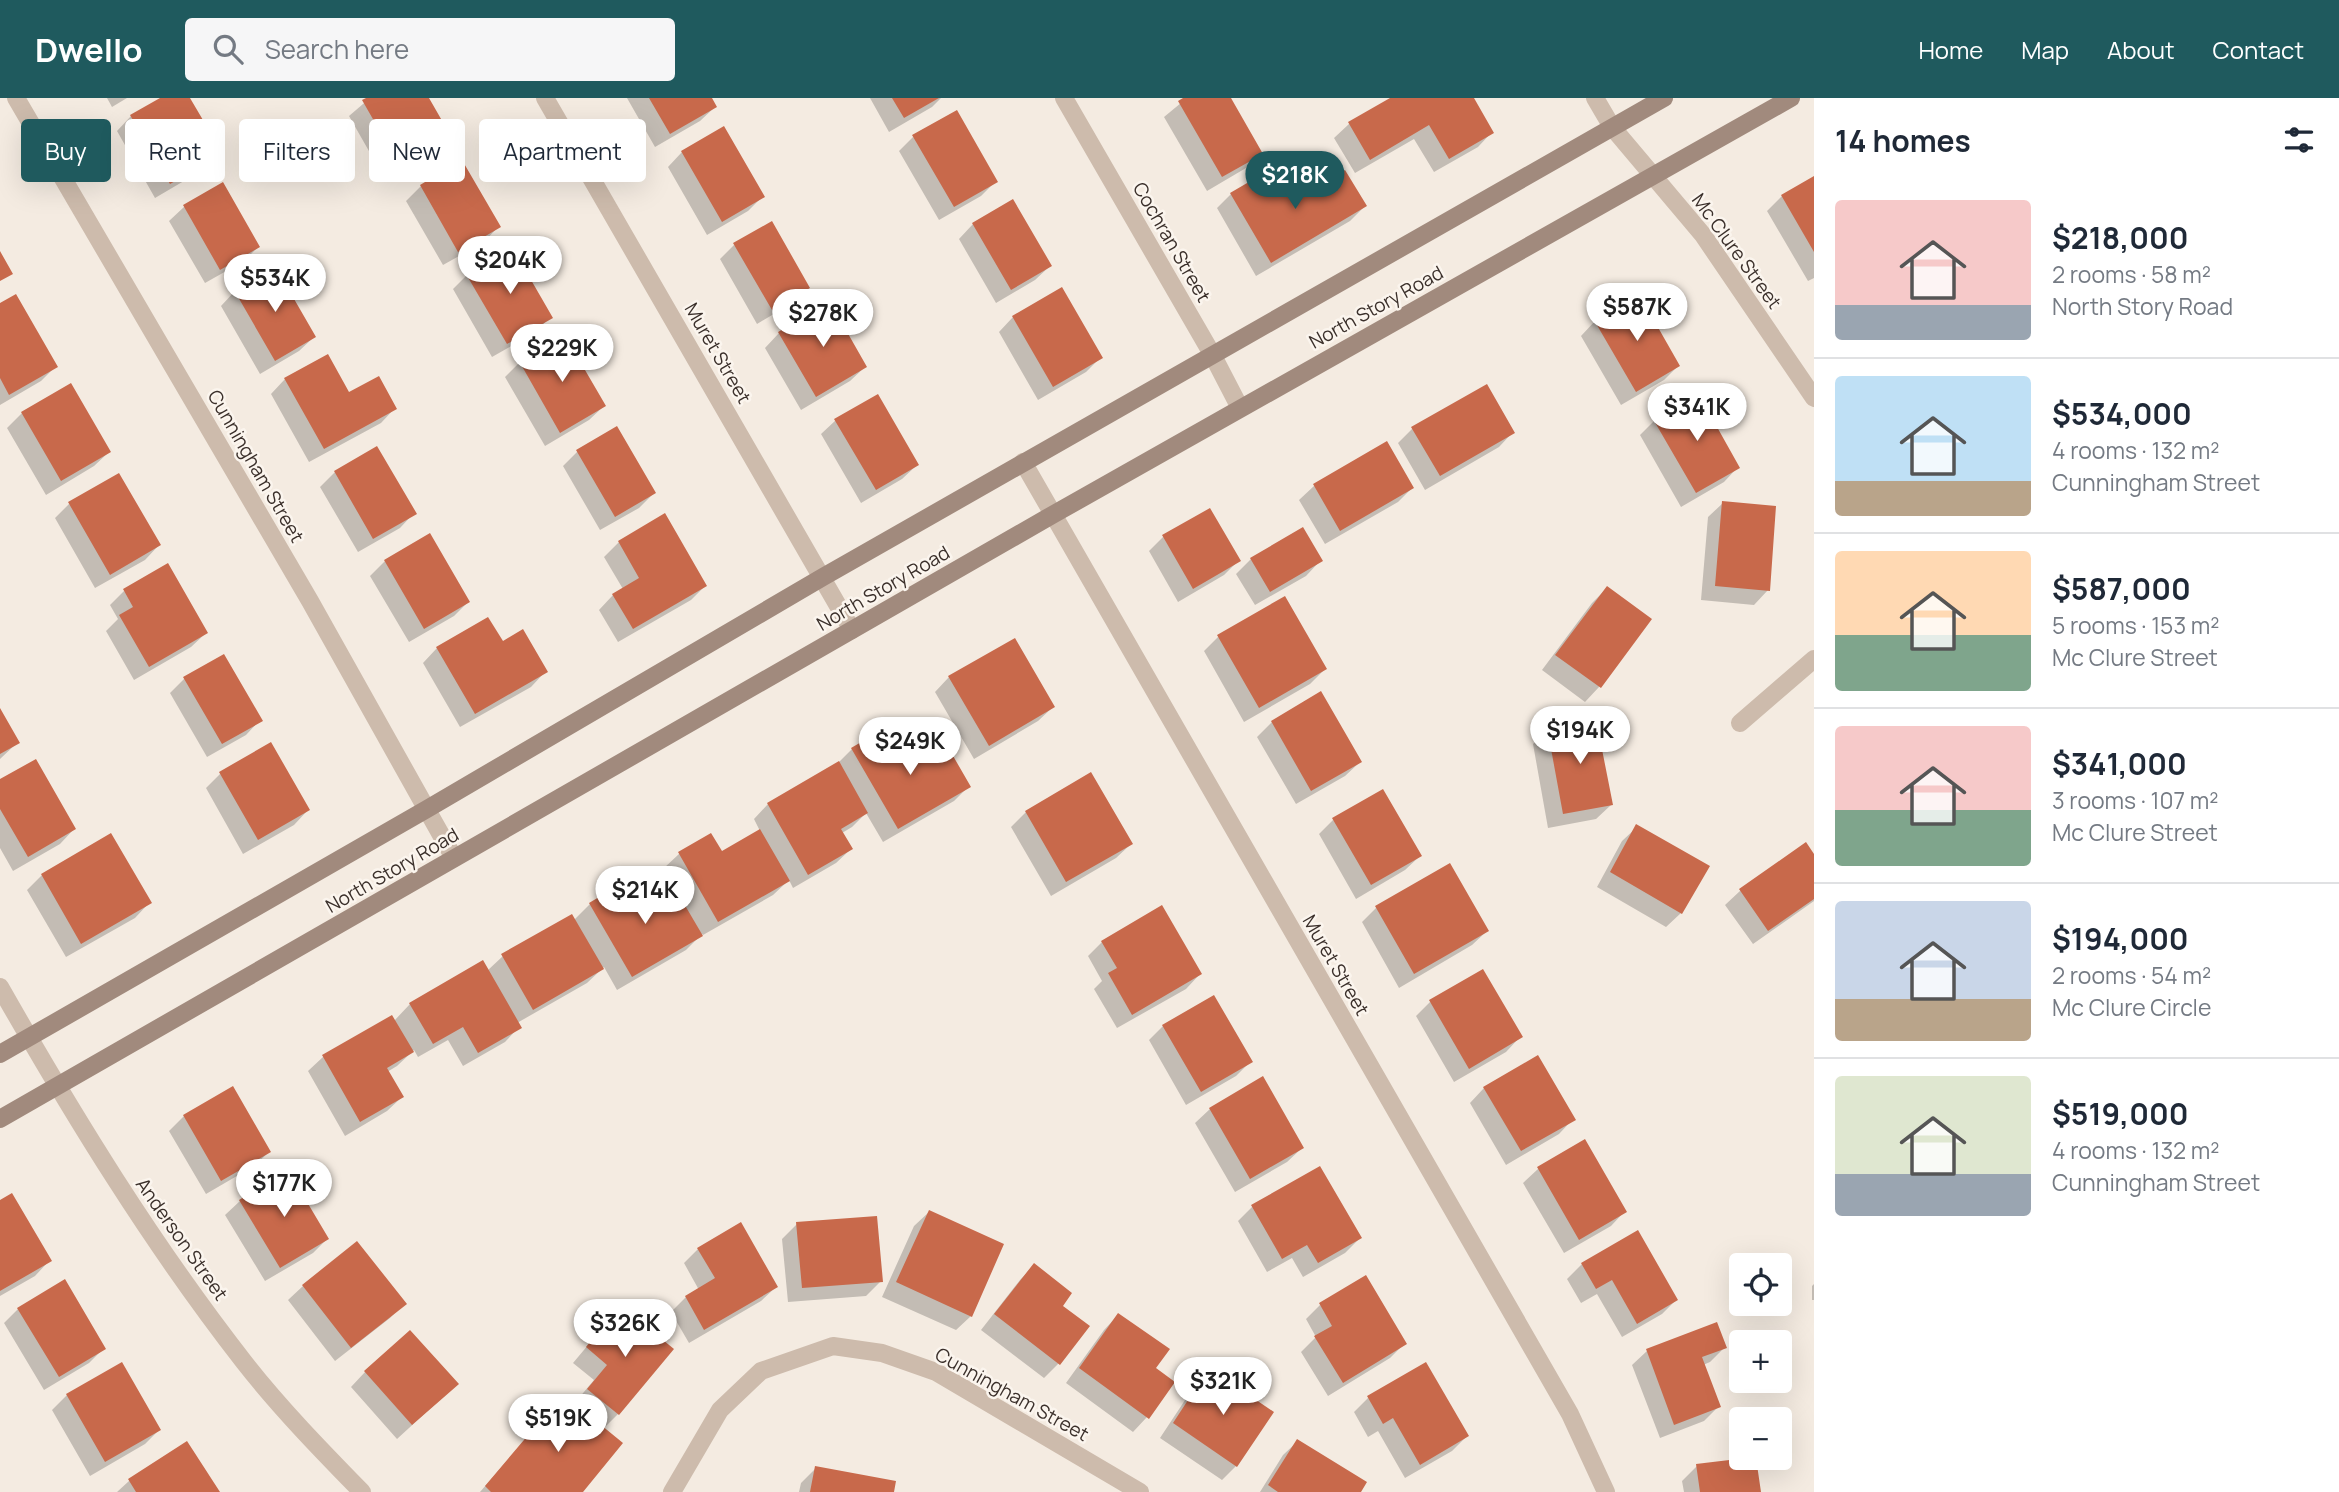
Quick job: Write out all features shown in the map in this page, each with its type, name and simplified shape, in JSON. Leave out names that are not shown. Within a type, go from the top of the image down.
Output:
[{"type":"main road","name":"North Story Road","points":[[0,1054],[1023,462],[1664,98]]},
{"type":"main road","name":"North Story Road","points":[[0,1119],[1054,514],[1791,98]]},
{"type":"street","name":"Cunningham Street","points":[[16,98],[310,601],[454,858]]},
{"type":"street","name":"Muret Street","points":[[545,98],[852,630]]},
{"type":"street","name":"Cochran Street","points":[[1064,98],[1212,354],[1240,408]]},
{"type":"street","name":"Mc Clure Street","points":[[1595,98],[1612,127],[1703,235],[1814,398]]},
{"type":"street","name":"Muret Street","points":[[1023,462],[1570,1414],[1606,1492]]},
{"type":"street","points":[[1740,723],[1814,659]]},
{"type":"street","name":"Anderson Street","points":[[0,987],[126,1199],[245,1363],[362,1492]]},
{"type":"street","name":"Cunningham Street","points":[[671,1492],[720,1410],[761,1371],[833,1346],[881,1353],[936,1372],[1140,1492]]},
{"type":"building","points":[[160,98],[190,98],[202,119],[132,119],[130,115]]},
{"type":"building","points":[[429,98],[441,119],[373,119],[362,100]]},
{"type":"building","points":[[649,98],[712,98],[717,107],[670,134]]},
{"type":"building","points":[[892,98],[939,98],[904,118]]},
{"type":"building","points":[[1183,98],[1231,98],[1263,154],[1222,177],[1178,101]]},
{"type":"building","points":[[1390,98],[1474,98],[1494,133],[1449,159],[1429,125],[1370,160],[1348,122]]},
{"type":"building","points":[[957,110],[998,182],[954,207],[912,135]]},
{"type":"building","points":[[724,126],[765,197],[722,222],[681,151]]},
{"type":"building","points":[[465,165],[501,227],[458,252],[420,185],[425,182],[465,182]]},
{"type":"building","points":[[1273,168],[1292,202],[1345,170],[1367,206],[1271,263],[1230,193]]},
{"type":"building","points":[[1814,176],[1814,252],[1781,195]]},
{"type":"building","points":[[223,182],[260,247],[220,270],[183,205]]},
{"type":"building","points":[[1013,199],[1052,266],[1011,290],[972,223]]},
{"type":"building","points":[[772,221],[810,288],[772,310],[733,243]]},
{"type":"building","points":[[512,247],[553,318],[507,344],[466,274]]},
{"type":"building","points":[[0,251],[13,274],[0,281]]},
{"type":"building","points":[[275,266],[316,337],[275,361],[234,290]]},
{"type":"building","points":[[1062,287],[1103,358],[1053,387],[1012,316]]},
{"type":"building","points":[[16,294],[58,367],[9,395],[0,378],[0,303]]},
{"type":"building","points":[[1639,294],[1680,366],[1636,392],[1594,320]]},
{"type":"building","points":[[830,302],[867,367],[816,397],[778,332]]},
{"type":"building","points":[[564,334],[606,406],[560,433],[519,361]]},
{"type":"building","points":[[328,354],[349,392],[379,376],[397,409],[324,449],[284,378]]},
{"type":"building","points":[[71,383],[111,452],[61,481],[21,412]]},
{"type":"building","points":[[1487,384],[1515,433],[1440,476],[1411,427]]},
{"type":"building","points":[[1698,393],[1740,468],[1696,493],[1653,419]]},
{"type":"building","points":[[878,394],[919,465],[876,490],[834,419]]},
{"type":"building","points":[[617,426],[656,493],[615,517],[576,450]]},
{"type":"building","points":[[1387,441],[1414,488],[1340,531],[1313,484]]},
{"type":"building","points":[[377,446],[417,514],[373,539],[334,471]]},
{"type":"building","points":[[119,473],[161,545],[110,575],[68,502]]},
{"type":"building","points":[[1722,501],[1776,506],[1770,591],[1715,586]]},
{"type":"building","points":[[1210,508],[1241,561],[1193,589],[1162,535]]},
{"type":"building","points":[[665,513],[707,586],[633,629],[612,594],[639,578],[618,541]]},
{"type":"building","points":[[1303,527],[1323,561],[1270,592],[1250,558]]},
{"type":"building","points":[[430,533],[470,602],[424,629],[384,560]]},
{"type":"building","points":[[168,563],[208,633],[149,667],[119,615],[133,607],[123,589]]},
{"type":"building","points":[[1607,586],[1652,619],[1601,688],[1555,655]]},
{"type":"building","points":[[1285,596],[1327,669],[1259,708],[1217,635]]},
{"type":"building","points":[[488,617],[503,641],[523,629],[548,672],[475,714],[436,647]]},
{"type":"building","points":[[1015,638],[1055,707],[989,746],[948,676]]},
{"type":"building","points":[[224,654],[263,721],[222,744],[183,677]]},
{"type":"building","points":[[1321,691],[1362,762],[1311,791],[1271,721]]},
{"type":"building","points":[[0,708],[20,743],[0,754]]},
{"type":"building","points":[[1596,719],[1613,805],[1563,814],[1547,727]]},
{"type":"building","points":[[887,727],[908,764],[945,742],[971,787],[898,829],[851,748]]},
{"type":"building","points":[[271,742],[310,810],[258,840],[219,772]]},
{"type":"building","points":[[36,759],[76,829],[28,857],[0,809],[0,779]]},
{"type":"building","points":[[839,761],[868,813],[841,829],[853,849],[808,875],[767,803]]},
{"type":"building","points":[[1091,772],[1133,844],[1066,882],[1025,811]]},
{"type":"building","points":[[1383,789],[1422,856],[1371,885],[1332,818]]},
{"type":"building","points":[[1636,824],[1710,866],[1682,914],[1610,872]]},
{"type":"building","points":[[760,829],[790,881],[718,922],[678,852],[711,833],[722,851]]},
{"type":"building","points":[[111,833],[152,903],[81,944],[41,874]]},
{"type":"building","points":[[1806,842],[1814,854],[1814,899],[1768,931],[1739,889]]},
{"type":"building","points":[[1450,863],[1489,931],[1414,974],[1375,906]]},
{"type":"building","points":[[624,882],[638,905],[673,885],[703,936],[632,977],[589,903]]},
{"type":"building","points":[[1162,905],[1202,974],[1132,1015],[1108,973],[1117,968],[1101,941]]},
{"type":"building","points":[[572,914],[604,969],[533,1010],[501,954]]},
{"type":"building","points":[[483,960],[522,1028],[478,1053],[463,1027],[433,1044],[409,1003]]},
{"type":"building","points":[[1483,969],[1523,1037],[1469,1069],[1429,1000]]},
{"type":"building","points":[[1214,995],[1253,1062],[1201,1092],[1162,1025]]},
{"type":"building","points":[[392,1015],[414,1052],[387,1068],[404,1097],[360,1122],[322,1055]]},
{"type":"building","points":[[1538,1055],[1576,1120],[1521,1151],[1483,1087]]},
{"type":"building","points":[[1263,1076],[1304,1148],[1250,1179],[1209,1108]]},
{"type":"building","points":[[233,1086],[271,1152],[221,1181],[183,1115]]},
{"type":"building","points":[[1585,1139],[1627,1212],[1579,1240],[1537,1167]]},
{"type":"building","points":[[1320,1166],[1362,1238],[1318,1263],[1307,1245],[1282,1259],[1251,1205]]},
{"type":"building","points":[[288,1170],[329,1239],[280,1268],[239,1200]]},
{"type":"building","points":[[12,1193],[52,1261],[0,1291],[0,1200]]},
{"type":"building","points":[[929,1210],[1004,1244],[972,1317],[896,1282]]},
{"type":"building","points":[[877,1216],[883,1282],[802,1288],[796,1222]]},
{"type":"building","points":[[741,1222],[778,1287],[704,1330],[685,1296],[715,1278],[697,1248]]},
{"type":"building","points":[[1638,1230],[1678,1300],[1637,1324],[1612,1280],[1596,1289],[1581,1263]]},
{"type":"building","points":[[357,1241],[407,1304],[351,1348],[302,1285]]},
{"type":"building","points":[[1034,1263],[1072,1293],[1063,1306],[1090,1326],[1060,1365],[994,1314]]},
{"type":"building","points":[[1366,1275],[1407,1344],[1343,1383],[1314,1336],[1332,1326],[1319,1303]]},
{"type":"building","points":[[65,1279],[106,1349],[59,1377],[17,1308]]},
{"type":"building","points":[[620,1305],[674,1349],[619,1415],[587,1389],[607,1365],[586,1347]]},
{"type":"building","points":[[1118,1313],[1170,1349],[1156,1368],[1175,1382],[1149,1419],[1079,1368]]},
{"type":"building","points":[[1717,1322],[1727,1348],[1702,1357],[1721,1407],[1674,1425],[1646,1349]]},
{"type":"building","points":[[410,1330],[459,1384],[412,1425],[364,1371]]},
{"type":"building","points":[[122,1362],[161,1430],[105,1462],[66,1394]]},
{"type":"building","points":[[1426,1362],[1469,1436],[1420,1465],[1393,1418],[1383,1424],[1367,1396]]},
{"type":"building","points":[[1209,1368],[1274,1412],[1237,1467],[1173,1423]]},
{"type":"building","points":[[563,1394],[623,1443],[583,1492],[491,1492],[485,1486]]},
{"type":"building","points":[[1297,1439],[1367,1482],[1361,1492],[1278,1492],[1268,1485]]},
{"type":"building","points":[[187,1441],[220,1492],[136,1492],[128,1479]]},
{"type":"building","points":[[1729,1460],[1729,1470],[1758,1470],[1761,1492],[1700,1492],[1696,1464]]},
{"type":"building","points":[[815,1466],[896,1481],[894,1492],[810,1492]]}]
